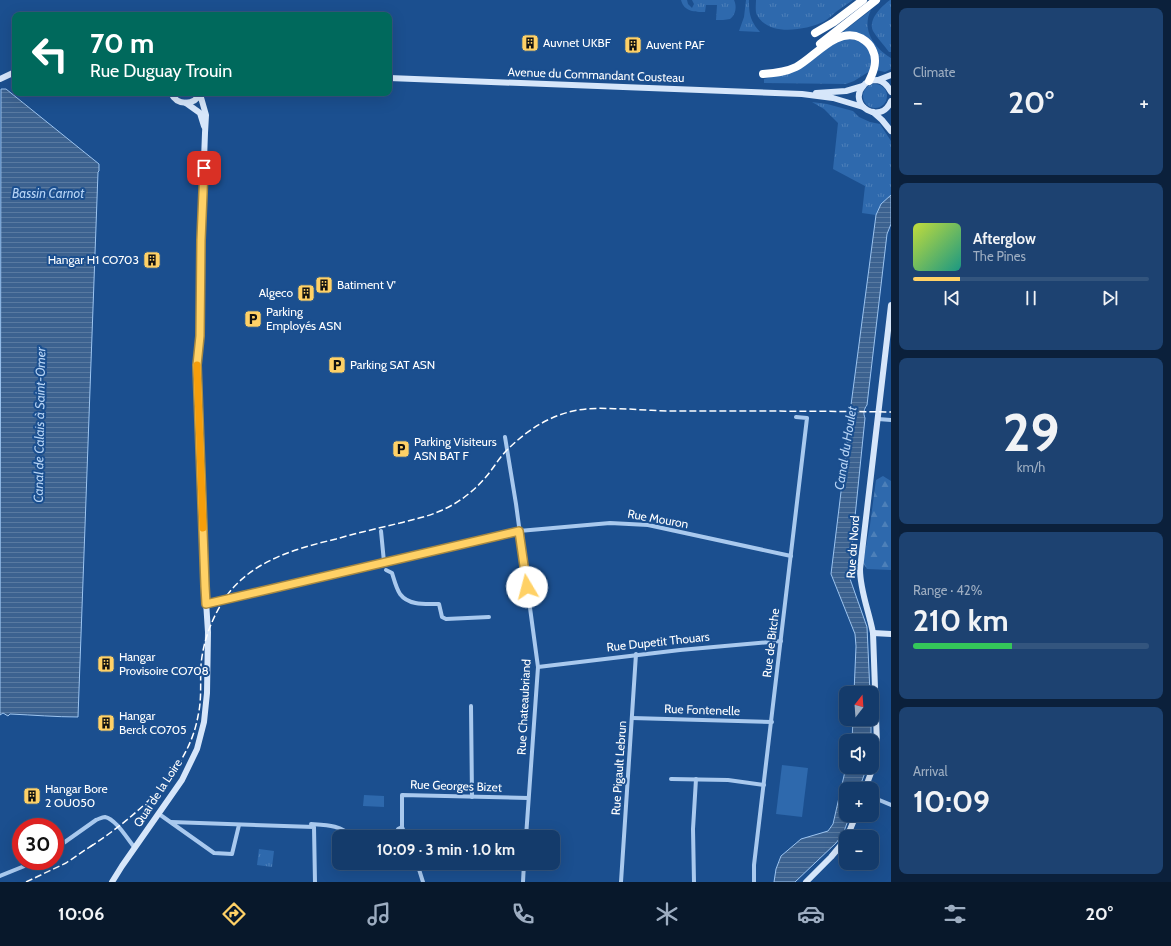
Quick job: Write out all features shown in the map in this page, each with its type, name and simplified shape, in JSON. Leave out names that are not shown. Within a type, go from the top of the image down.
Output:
[{"type":"highway","points":[[815,32],[834,22],[863,0]]},
{"type":"highway","points":[[866,84],[875,63],[874,52],[865,40],[856,36],[843,37],[832,42],[802,64],[791,69],[763,74],[780,70],[796,62],[876,0]]},
{"type":"street","points":[[0,79],[12,73]]},
{"type":"street","points":[[878,80],[891,75]]},
{"type":"street","name":"Avenue du Commandant Cousteau","points":[[392,78],[802,94],[833,98],[863,106],[867,110],[873,112]]},
{"type":"street","points":[[878,80],[887,85],[891,92]]},
{"type":"street","name":"Avenue du Commandant Cousteau","points":[[802,94],[846,91],[878,80]]},
{"type":"street","points":[[863,106],[859,95],[866,84]]},
{"type":"street","name":"Quai de la Loire","points":[[174,96],[178,101],[186,103],[201,114],[205,133]]},
{"type":"street","points":[[186,103],[194,101],[198,96]]},
{"type":"street","name":"Quai de la Loire","points":[[112,882],[188,771],[203,730],[206,709],[208,640],[197,365],[200,336],[201,240],[206,115],[201,96]]},
{"type":"street","points":[[873,112],[884,110],[891,101]]},
{"type":"street","points":[[873,112],[891,131]]},
{"type":"street","name":"Rue du Nord","points":[[868,782],[875,762],[877,749],[873,633],[871,620],[862,590],[860,569],[891,305]]},
{"type":"street","name":"Rue de Bitche","points":[[754,882],[754,871],[807,418],[796,417]]},
{"type":"street","points":[[878,420],[891,420]]},
{"type":"street","name":"Rue Chateaubriand","points":[[505,437],[538,667],[526,830]]},
{"type":"street","name":"Rue Mouron","points":[[206,604],[519,531],[597,523],[652,526],[791,556]]},
{"type":"street","points":[[381,531],[384,562]]},
{"type":"street","points":[[386,570],[392,573],[403,597],[416,604],[439,604],[442,617],[446,619],[489,617]]},
{"type":"street","points":[[873,633],[891,634]]},
{"type":"street","name":"Rue Dupetit Thouars","points":[[538,667],[636,654],[781,641]]},
{"type":"street","name":"Rue Pigault Lebrun","points":[[621,882],[636,654]]},
{"type":"street","points":[[471,706],[472,797]]},
{"type":"street","name":"Rue Fontenelle","points":[[632,718],[772,722]]},
{"type":"street","points":[[671,779],[735,781],[764,785]]},
{"type":"street","points":[[694,882],[693,829],[696,779]]},
{"type":"street","name":"Rue Georges Bizet","points":[[403,830],[402,795],[528,798]]},
{"type":"street","points":[[879,800],[891,805]]},
{"type":"street","points":[[159,814],[214,853],[232,854],[238,824]]},
{"type":"street","points":[[64,843],[96,820],[103,817],[114,822],[134,848]]},
{"type":"street","points":[[171,822],[314,827],[315,882]]},
{"type":"street","points":[[309,827],[310,824],[338,827],[345,830]]},
{"type":"street","points":[[398,830],[402,827]]},
{"type":"street","points":[[806,882],[839,848]]},
{"type":"street","points":[[0,876],[14,870]]},
{"type":"street","points":[[420,870],[424,882]]},
{"type":"street","points":[[523,882],[524,870]]},
{"type":"green space","points":[[681,0],[687,0],[688,4],[692,8],[694,4],[692,0],[734,0],[734,15],[730,19],[716,20],[717,5],[706,5],[705,12],[694,11],[687,9],[682,4]]},
{"type":"green space","points":[[746,0],[749,0],[751,18],[760,32],[739,31],[744,17]]},
{"type":"green space","points":[[756,0],[853,0],[823,22],[807,27],[788,30],[778,29],[763,22],[756,14]]},
{"type":"green space","points":[[890,0],[891,52],[889,52],[873,31],[872,22],[876,14]]},
{"type":"green space","points":[[871,10],[868,17],[868,31],[879,49],[891,58],[891,69],[885,72],[876,70],[873,44],[840,34]]},
{"type":"green space","points":[[843,39],[857,40],[867,46],[870,51],[870,71],[854,81],[846,84],[764,83],[764,79],[783,74]]},
{"type":"green space","points":[[875,84],[883,88],[887,96],[883,104],[875,108],[867,104],[863,96],[867,88]]},
{"type":"green space","points":[[812,102],[827,104],[853,111],[859,117],[870,122],[880,124],[891,141],[891,195],[878,210],[876,215],[862,213],[865,186],[833,169],[838,123],[824,109]]},
{"type":"green space","points":[[883,476],[891,481],[891,570],[867,569],[863,563],[876,480]]},
{"type":"green space","points":[[782,765],[808,768],[802,817],[776,814]]},
{"type":"green space","points":[[364,795],[384,796],[384,807],[363,806]]},
{"type":"green space","points":[[259,849],[274,851],[272,867],[257,865]]},
{"type":"water","name":"Bassin Carnot","points":[[1,89],[6,89],[12,94],[12,96],[15,96],[99,164],[99,171],[78,717],[10,714],[8,716],[3,713],[0,715]]},
{"type":"water","points":[[891,195],[891,224],[887,234],[867,405],[864,411],[865,418],[849,576],[867,627],[870,686],[854,686],[855,634],[831,574],[850,418],[855,415],[855,409],[851,405],[876,215],[881,204]]},
{"type":"water","points":[[853,726],[871,726],[871,734],[852,734]]},
{"type":"water","points":[[844,774],[864,774],[862,782],[843,782]]},
{"type":"water","points":[[839,798],[839,822],[847,822],[844,830],[839,830],[839,839],[795,882],[774,882],[776,869],[781,856],[801,839],[828,831],[833,824]]},
{"type":"railway","points":[[90,847],[124,822],[141,807],[157,792],[171,775],[183,756],[192,737],[198,716],[202,656],[212,622],[225,598],[236,585],[247,575],[274,558],[305,547],[420,518],[446,508],[459,501],[475,488],[488,475],[504,453],[523,436],[540,424],[568,412],[597,408],[669,411],[891,412]]},
{"type":"railway","points":[[26,882],[66,863],[94,844]]},
{"type":"slow traffic","points":[[197,365],[203,528]]},
{"type":"place","name":"Auvnet UKBF","points":[[530,43]]},
{"type":"place","name":"Auvent PAF","points":[[633,45]]},
{"type":"place","name":"Hangar H1 CO703","points":[[152,260]]},
{"type":"place","name":"Batiment V'","points":[[324,285]]},
{"type":"place","name":"Algeco","points":[[306,293]]},
{"type":"place","name":"Parking Employés ASN","points":[[253,319]]},
{"type":"place","name":"Parking SAT ASN","points":[[337,365]]},
{"type":"place","name":"Parking Visiteurs ASN BAT F","points":[[401,449]]},
{"type":"place","name":"Hangar Provisoire CO708","points":[[106,664]]},
{"type":"place","name":"Hangar Berck CO705","points":[[106,723]]},
{"type":"place","name":"Hangar Bore 2 OU050","points":[[32,796]]},
{"type":"route","points":[[204,168],[201,240],[202,269],[200,336],[197,365],[206,604],[519,531],[527,587]]},
{"type":"water label","name":"Canal de Calais à Saint-Omer","points":[[39,425]]},
{"type":"water label","name":"Canal du Houlet","points":[[845,448]]}]
